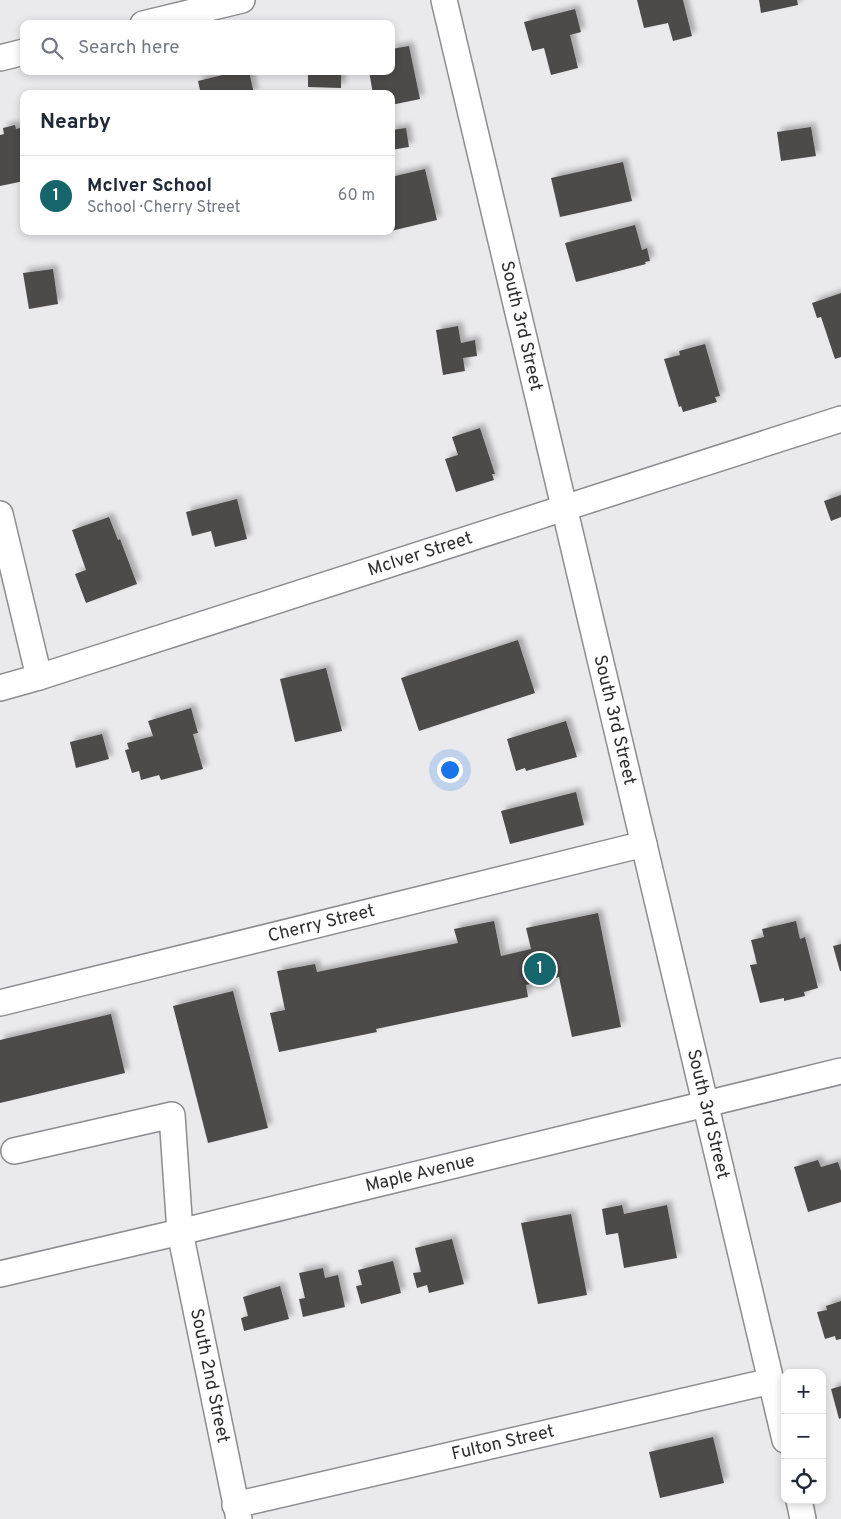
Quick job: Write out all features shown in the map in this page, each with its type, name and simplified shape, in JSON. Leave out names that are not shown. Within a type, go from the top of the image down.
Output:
[{"type":"street","points":[[160,20],[242,0]]},
{"type":"street","name":"South 3rd Street","points":[[444,0],[781,1423]]},
{"type":"street","points":[[0,58],[20,53]]},
{"type":"street","name":"McIver Street","points":[[0,688],[39,678],[841,419]]},
{"type":"street","points":[[0,514],[39,678]]},
{"type":"street","name":"Cherry Street","points":[[0,1003],[644,844]]},
{"type":"street","name":"Maple Avenue","points":[[0,1274],[841,1071]]},
{"type":"street","name":"South 2nd Street","points":[[14,1151],[172,1115],[180,1232],[237,1512]]},
{"type":"street","name":"Fulton Street","points":[[237,1512],[771,1381]]},
{"type":"street","points":[[800,1504],[803,1519]]},
{"type":"building","points":[[637,0],[683,0],[692,36],[673,41],[668,23],[644,28]]},
{"type":"building","points":[[759,0],[797,0],[798,5],[761,13]]},
{"type":"building","points":[[575,9],[581,32],[570,35],[578,68],[551,75],[544,48],[532,51],[524,22]]},
{"type":"building","points":[[409,46],[420,99],[395,104],[395,90],[372,90],[370,75],[395,75],[395,48]]},
{"type":"building","points":[[223,75],[250,75],[253,90],[200,90],[198,81]]},
{"type":"building","points":[[308,75],[341,75],[341,88],[308,87]]},
{"type":"building","points":[[15,125],[16,129],[20,128],[20,182],[0,186],[0,135],[4,134],[3,128]]},
{"type":"building","points":[[811,127],[816,156],[781,161],[777,132]]},
{"type":"building","points":[[406,128],[409,147],[395,149],[395,129]]},
{"type":"building","points":[[623,162],[632,201],[560,217],[551,178]]},
{"type":"building","points":[[425,169],[437,220],[395,230],[395,176]]},
{"type":"building","points":[[635,225],[642,250],[647,248],[650,261],[645,262],[646,264],[576,282],[565,243]]},
{"type":"building","points":[[53,269],[58,304],[29,309],[23,273]]},
{"type":"building","points":[[841,293],[841,357],[835,359],[821,317],[817,318],[812,303]]},
{"type":"building","points":[[458,326],[461,343],[475,340],[477,356],[463,358],[465,371],[443,375],[436,330]]},
{"type":"building","points":[[705,344],[720,396],[715,397],[717,402],[683,412],[681,406],[679,407],[664,359],[680,355],[679,351]]},
{"type":"building","points":[[480,428],[495,474],[492,474],[494,480],[456,492],[445,459],[458,455],[452,437]]},
{"type":"building","points":[[841,495],[841,517],[831,521],[824,501]]},
{"type":"building","points":[[237,499],[247,539],[215,547],[211,531],[192,536],[186,512]]},
{"type":"building","points":[[109,517],[118,540],[120,539],[137,584],[86,603],[75,574],[86,570],[72,530]]},
{"type":"building","points":[[518,640],[535,693],[419,731],[401,678]]},
{"type":"building","points":[[326,668],[342,731],[295,742],[280,679]]},
{"type":"building","points":[[191,708],[198,733],[193,734],[203,769],[161,780],[159,775],[141,780],[139,771],[132,773],[125,750],[129,749],[127,743],[153,736],[148,721]]},
{"type":"building","points":[[566,721],[577,757],[526,771],[525,768],[516,771],[507,739]]},
{"type":"building","points":[[102,734],[109,759],[76,768],[70,742]]},
{"type":"building","points":[[576,792],[584,825],[510,844],[501,811]]},
{"type":"building","points":[[598,913],[621,1027],[572,1037],[559,977],[526,985],[528,997],[376,1029],[377,1032],[279,1052],[270,1013],[285,1010],[277,971],[315,964],[317,972],[458,943],[454,929],[494,921],[501,956],[531,949],[526,928]]},
{"type":"building","points":[[796,921],[800,939],[805,937],[818,988],[804,992],[805,996],[784,1001],[784,998],[760,1003],[750,965],[757,964],[751,940],[764,937],[762,929]]},
{"type":"building","points":[[841,944],[841,971],[840,971],[833,946]]},
{"type":"building","points":[[233,991],[268,1128],[208,1143],[173,1006]]},
{"type":"building","points":[[111,1014],[125,1073],[0,1103],[0,1040]]},
{"type":"building","points":[[818,1160],[821,1167],[838,1162],[841,1171],[841,1202],[808,1212],[794,1167]]},
{"type":"building","points":[[622,1205],[624,1214],[667,1205],[677,1258],[624,1268],[618,1233],[606,1235],[602,1209]]},
{"type":"building","points":[[571,1214],[587,1295],[538,1304],[521,1223]]},
{"type":"building","points":[[452,1239],[464,1284],[429,1293],[427,1285],[417,1288],[413,1273],[421,1272],[415,1248]]},
{"type":"building","points":[[393,1261],[401,1293],[361,1304],[356,1286],[362,1285],[358,1270]]},
{"type":"building","points":[[323,1268],[325,1278],[338,1275],[345,1307],[303,1317],[299,1299],[305,1298],[299,1273]]},
{"type":"building","points":[[280,1286],[289,1319],[244,1331],[241,1318],[248,1316],[243,1297]]},
{"type":"building","points":[[841,1301],[841,1339],[836,1340],[835,1336],[825,1339],[817,1312],[827,1310],[826,1306]]},
{"type":"building","points":[[841,1386],[841,1418],[839,1419],[831,1389]]},
{"type":"building","points":[[713,1437],[724,1483],[660,1498],[649,1452]]},
{"type":"place","name":"McIver School","points":[[540,969]]}]
